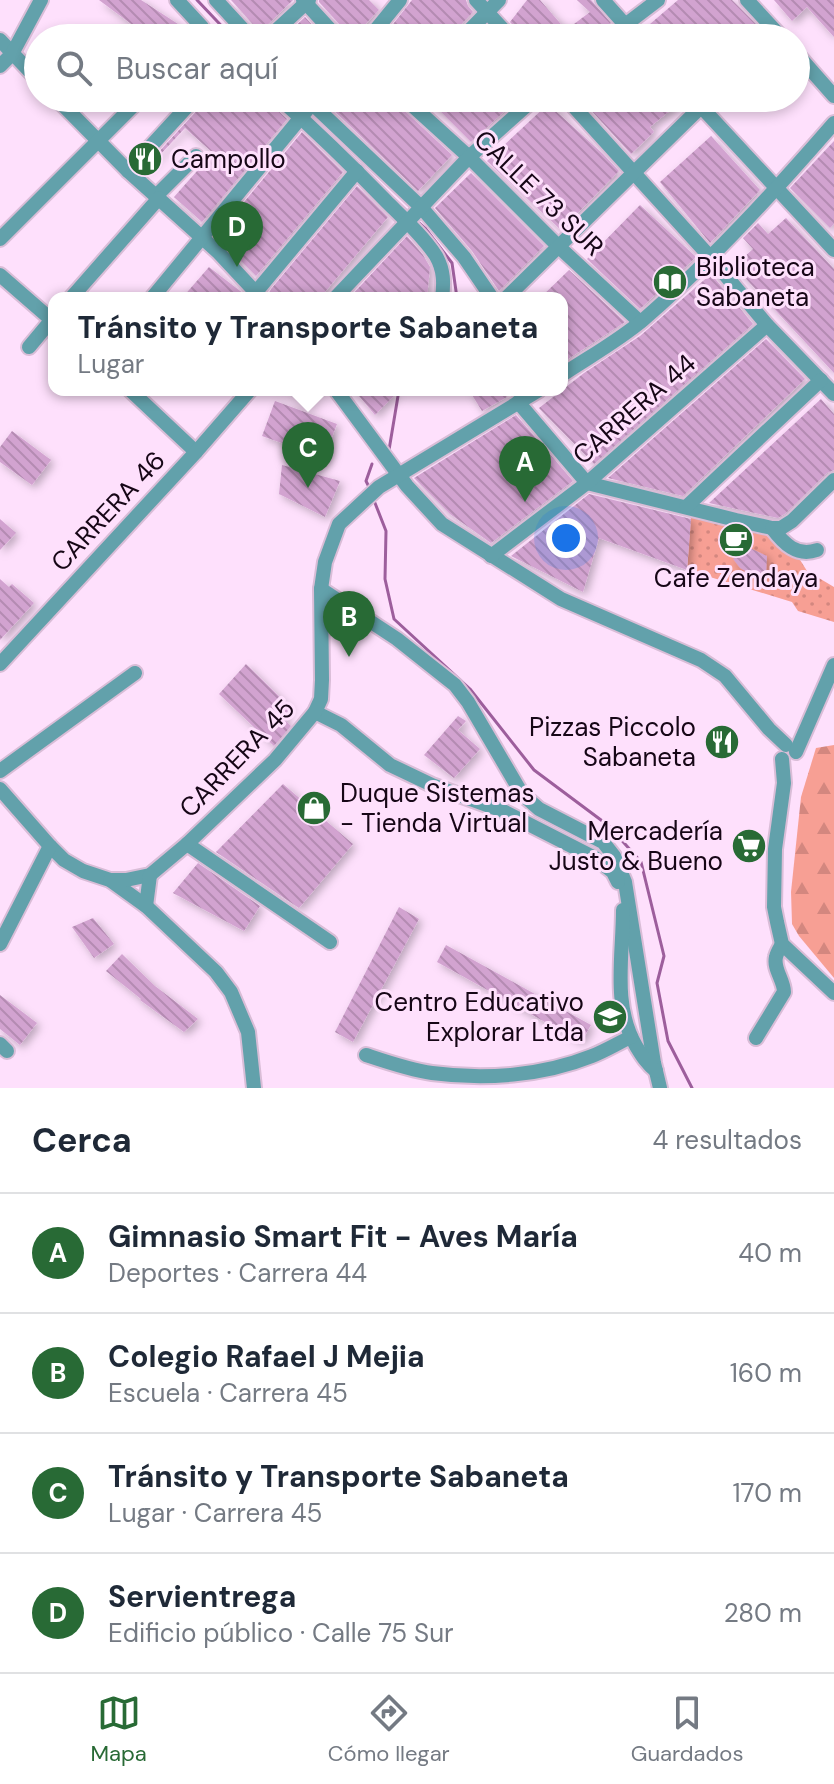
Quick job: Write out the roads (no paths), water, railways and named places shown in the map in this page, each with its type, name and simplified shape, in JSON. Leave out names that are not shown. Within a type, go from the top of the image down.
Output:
[{"type":"street","points":[[28,24],[41,0]]},
{"type":"street","points":[[177,0],[193,24]]},
{"type":"street","points":[[216,0],[237,24]]},
{"type":"street","points":[[380,24],[400,0]]},
{"type":"street","points":[[470,24],[481,6],[499,0]]},
{"type":"street","points":[[603,0],[623,24]]},
{"type":"street","points":[[625,24],[658,0]]},
{"type":"street","points":[[747,0],[766,24]]},
{"type":"street","points":[[282,24],[306,1],[326,24]]},
{"type":"street","points":[[481,6],[498,24]]},
{"type":"street","points":[[0,66],[12,54],[24,32]]},
{"type":"street","points":[[0,40],[24,66]]},
{"type":"street","points":[[810,69],[834,96]]},
{"type":"street","points":[[70,112],[256,292]]},
{"type":"street","points":[[0,239],[127,112]]},
{"type":"street","points":[[128,171],[182,112]]},
{"type":"street","points":[[157,292],[304,112]]},
{"type":"street","points":[[312,112],[357,171],[464,257],[488,292]]},
{"type":"street","points":[[313,112],[413,215],[442,270],[443,292]]},
{"type":"street","name":"CALLE 73 SUR","points":[[420,112],[640,322]]},
{"type":"street","points":[[341,292],[469,157],[519,112]]},
{"type":"street","points":[[579,112],[767,325],[834,394]]},
{"type":"street","points":[[512,292],[635,173],[691,112]]},
{"type":"street","points":[[711,112],[776,187],[831,241]]},
{"type":"street","points":[[568,371],[640,322],[711,258],[834,123]]},
{"type":"street","points":[[76,292],[196,156]]},
{"type":"street","points":[[261,292],[357,171]]},
{"type":"street","points":[[0,275],[48,316]]},
{"type":"street","name":"CARRERA 44","points":[[491,556],[587,483],[767,325]]},
{"type":"street","points":[[29,347],[48,326]]},
{"type":"street","points":[[686,507],[821,380]]},
{"type":"street","points":[[136,396],[196,452]]},
{"type":"street","name":"CARRERA 46","points":[[0,664],[245,396]]},
{"type":"street","points":[[340,396],[422,505],[442,524],[561,599],[701,660],[725,676],[788,752]]},
{"type":"street","name":"CARRERA 45","points":[[150,875],[275,760],[315,712],[321,699],[322,680],[321,589],[325,562],[339,524],[379,487],[528,396]]},
{"type":"street","points":[[518,402],[587,483],[776,528],[792,521],[834,480]]},
{"type":"street","points":[[776,528],[788,546],[799,552],[817,550]]},
{"type":"street","points":[[321,589],[397,639],[455,685],[522,794],[539,809],[603,842],[614,856],[625,882],[660,1088]]},
{"type":"street","points":[[834,665],[804,731],[788,752],[775,849],[774,907],[782,944],[834,993]]},
{"type":"street","points":[[0,771],[135,673]]},
{"type":"street","points":[[315,712],[341,725],[390,765],[432,785],[503,811],[595,858],[613,872],[622,890],[621,994],[625,1023],[647,1064],[656,1071]]},
{"type":"street","points":[[772,731],[791,735],[804,731]]},
{"type":"street","points":[[0,789],[64,860],[83,871],[110,880],[146,906],[216,972],[231,992],[248,1032],[254,1088]]},
{"type":"street","points":[[187,844],[330,942]]},
{"type":"street","points":[[0,944],[50,846]]},
{"type":"street","points":[[110,880],[150,875],[146,906]]},
{"type":"street","points":[[756,1038],[784,992],[776,965],[782,944]]},
{"type":"street","points":[[366,1055],[431,1073],[525,1074],[594,1055],[631,1037]]},
{"type":"waterway","points":[[197,0],[220,24]]},
{"type":"waterway","points":[[393,198],[410,214]]},
{"type":"waterway","points":[[416,220],[452,263],[456,292]]},
{"type":"waterway","points":[[389,450],[398,396]]},
{"type":"waterway","points":[[368,485],[366,481],[372,464]]},
{"type":"waterway","points":[[375,503],[386,531],[385,579],[394,619],[470,689],[534,770],[609,826],[641,862],[664,956],[657,983],[668,1041],[692,1088]]},
{"type":"place","name":"Campollo","points":[[145,159]]},
{"type":"place","name":"Servientrega","points":[[237,267]]},
{"type":"place","name":"Biblioteca Sabaneta","points":[[670,282]]},
{"type":"place","name":"Tránsito y Transporte Sabaneta","points":[[308,488]]},
{"type":"place","name":"Gimnasio Smart Fit - Aves María","points":[[525,502]]},
{"type":"place","name":"Cafe Zendaya","points":[[736,540]]},
{"type":"place","name":"Colegio Rafael J Mejia","points":[[349,657]]},
{"type":"place","name":"Pizzas Piccolo Sabaneta","points":[[722,742]]},
{"type":"place","name":"Duque Sistemas - Tienda Virtual","points":[[314,808]]},
{"type":"place","name":"Mercadería Justo & Bueno","points":[[749,846]]},
{"type":"place","name":"Centro Educativo Explorar Ltda","points":[[610,1017]]}]
